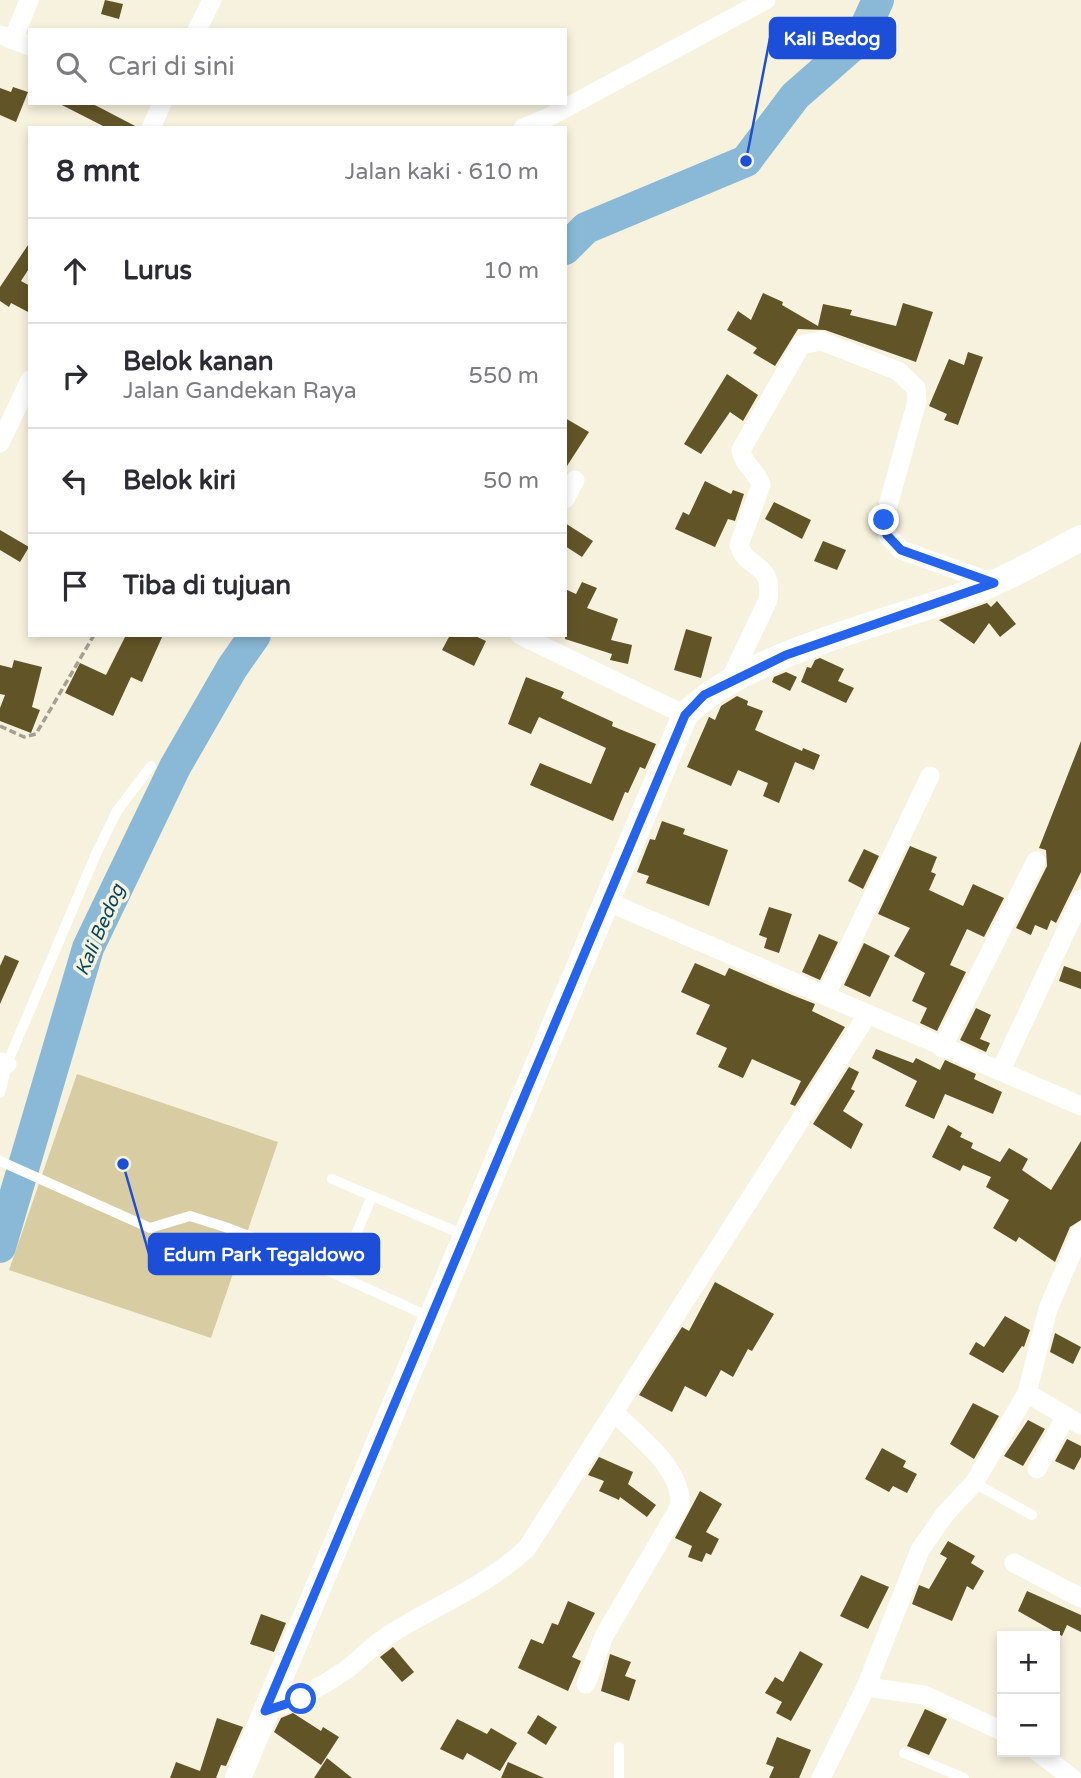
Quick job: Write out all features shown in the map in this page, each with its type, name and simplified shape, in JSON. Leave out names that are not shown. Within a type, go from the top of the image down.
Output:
[{"type":"street","points":[[14,40],[29,0]]},
{"type":"street","points":[[198,28],[212,0]]},
{"type":"street","points":[[528,126],[766,0]]},
{"type":"street","points":[[729,682],[768,600],[770,587],[768,575],[742,552],[739,545],[761,485],[759,478],[744,462],[741,450],[801,345],[809,341],[834,346],[898,370],[911,380],[917,401],[884,520],[887,535],[901,550],[994,583]]},
{"type":"street","points":[[0,443],[28,384]]},
{"type":"street","points":[[567,495],[575,480]]},
{"type":"street","points":[[238,1778],[685,715],[704,695],[786,655],[994,583],[1081,538]]},
{"type":"street","points":[[524,637],[685,715]]},
{"type":"street","points":[[825,995],[930,776]]},
{"type":"street","points":[[942,1048],[1036,861]]},
{"type":"street","points":[[1001,1070],[1081,899]]},
{"type":"street","points":[[606,901],[942,1048],[1001,1070],[1080,1105]]},
{"type":"street","points":[[265,1711],[301,1699],[346,1669],[382,1639],[510,1564],[527,1548],[868,1014]]},
{"type":"street","points":[[821,1778],[866,1687],[920,1550],[945,1514],[974,1483],[1027,1394],[1048,1309],[1081,1232]]},
{"type":"street","points":[[1027,1394],[1073,1420],[1037,1469]]},
{"type":"street","points":[[586,1684],[604,1636],[680,1506],[681,1493],[674,1475],[614,1412]]},
{"type":"street","points":[[1014,1563],[1081,1598]]},
{"type":"street","points":[[866,1687],[924,1695],[997,1729]]},
{"type":"street","points":[[1045,1757],[1072,1778]]},
{"type":"lane","points":[[0,1093],[4,1063],[96,854],[117,811],[150,766]]},
{"type":"lane","points":[[0,1161],[150,1228],[190,1216],[267,1243],[432,1318]]},
{"type":"lane","points":[[332,1179],[466,1236]]},
{"type":"lane","points":[[339,1275],[372,1196]]},
{"type":"lane","points":[[974,1483],[1032,1515]]},
{"type":"lane","points":[[619,1747],[619,1778]]},
{"type":"lane","points":[[904,1753],[964,1778]]},
{"type":"path","points":[[0,726],[24,737],[37,734],[93,637]]},
{"type":"shaded area","points":[[77,1074],[278,1142],[211,1338],[9,1270]]},
{"type":"building","points":[[105,0],[123,4],[119,19],[101,14]]},
{"type":"building","points":[[13,87],[28,92],[16,122],[0,115],[0,88],[11,92]]},
{"type":"building","points":[[62,105],[95,105],[135,126],[103,126]]},
{"type":"building","points":[[28,245],[28,270],[21,281],[28,285],[28,312],[11,303],[9,307],[0,301],[0,287]]},
{"type":"building","points":[[763,293],[783,302],[782,305],[818,326],[823,304],[852,310],[850,315],[896,326],[903,303],[933,312],[916,362],[825,330],[798,329],[775,366],[753,353],[757,348],[727,330],[738,311],[751,320]]},
{"type":"building","points":[[968,352],[983,357],[958,425],[944,420],[947,414],[929,406],[949,359],[964,365]]},
{"type":"building","points":[[727,374],[758,395],[743,421],[730,412],[701,454],[684,444]]},
{"type":"building","points":[[567,419],[589,432],[567,466]]},
{"type":"building","points":[[705,481],[731,494],[733,490],[744,494],[735,521],[728,519],[715,547],[675,529],[683,512],[689,515]]},
{"type":"building","points":[[774,502],[811,520],[802,539],[765,519]]},
{"type":"building","points":[[567,524],[593,541],[582,557],[567,547]]},
{"type":"building","points":[[0,530],[28,546],[20,562],[0,550]]},
{"type":"building","points":[[823,541],[846,550],[837,570],[814,561]]},
{"type":"building","points":[[582,582],[597,588],[587,608],[618,619],[611,640],[632,645],[628,664],[610,660],[612,654],[565,639],[567,590],[576,594]]},
{"type":"building","points":[[997,601],[1016,624],[1000,637],[989,623],[974,644],[939,620],[987,603],[991,607]]},
{"type":"building","points":[[686,629],[712,637],[701,678],[674,670]]},
{"type":"building","points":[[125,637],[162,637],[142,682],[131,677],[113,716],[65,693],[80,663],[106,675]]},
{"type":"building","points":[[449,637],[477,637],[486,641],[474,666],[442,650]]},
{"type":"building","points":[[820,658],[844,669],[838,681],[854,688],[846,703],[801,682],[807,667],[811,668],[815,660]]},
{"type":"building","points":[[14,660],[42,667],[32,707],[40,710],[31,733],[0,721],[0,708],[5,695],[0,694],[0,665],[12,668]]},
{"type":"building","points":[[786,672],[797,677],[790,691],[772,682],[774,677]]},
{"type":"building","points":[[526,677],[564,692],[561,698],[613,722],[612,726],[656,744],[645,769],[640,767],[628,793],[625,792],[613,821],[530,785],[540,763],[591,784],[606,748],[539,717],[531,734],[508,724]]},
{"type":"building","points":[[737,696],[748,701],[747,705],[763,711],[755,730],[802,751],[803,748],[820,755],[814,770],[795,762],[779,803],[763,796],[768,783],[738,770],[731,786],[687,767],[709,717],[715,720],[721,706]]},
{"type":"building","points":[[1081,741],[1081,872],[1056,923],[1051,920],[1047,930],[1035,925],[1031,935],[1016,928],[1047,866],[1046,850],[1039,848]]},
{"type":"building","points":[[662,821],[685,829],[683,834],[728,850],[709,906],[646,883],[649,876],[637,872],[650,839],[655,840]]},
{"type":"building","points":[[910,846],[937,857],[931,872],[936,874],[929,890],[963,906],[973,884],[1004,898],[984,937],[967,929],[950,965],[966,972],[937,1031],[920,1023],[927,1008],[912,1001],[925,973],[894,956],[910,928],[878,914]]},
{"type":"building","points":[[864,849],[879,856],[863,889],[848,881]]},
{"type":"building","points":[[769,907],[792,914],[779,953],[764,948],[767,938],[759,935]]},
{"type":"building","points":[[819,934],[838,942],[820,980],[802,972]]},
{"type":"building","points":[[864,943],[890,956],[870,997],[844,985]]},
{"type":"building","points":[[5,955],[19,961],[0,1004],[0,966]]},
{"type":"building","points":[[695,963],[725,976],[729,968],[815,1004],[812,1011],[845,1027],[795,1106],[790,1104],[801,1081],[752,1059],[743,1078],[718,1067],[727,1048],[696,1034],[710,1005],[681,992]]},
{"type":"building","points":[[1064,966],[1081,972],[1081,989],[1059,981]]},
{"type":"building","points":[[976,1008],[991,1015],[980,1039],[990,1043],[986,1052],[960,1040]]},
{"type":"building","points":[[876,1049],[913,1063],[916,1058],[940,1070],[945,1060],[976,1074],[974,1079],[1002,1092],[993,1114],[945,1094],[934,1119],[905,1106],[917,1081],[872,1058]]},
{"type":"building","points":[[849,1067],[859,1072],[851,1089],[855,1091],[843,1111],[863,1124],[851,1149],[813,1124]]},
{"type":"building","points":[[948,1125],[962,1133],[960,1137],[973,1143],[971,1148],[1000,1162],[1009,1148],[1028,1159],[1022,1170],[1051,1190],[1081,1141],[1081,1220],[1070,1227],[1055,1262],[1019,1237],[1016,1242],[993,1228],[1009,1200],[986,1187],[991,1177],[963,1165],[960,1171],[932,1157]]},
{"type":"building","points":[[715,1282],[774,1314],[752,1351],[748,1349],[733,1377],[721,1370],[706,1397],[685,1386],[672,1412],[639,1395],[682,1327],[689,1331]]},
{"type":"building","points":[[1005,1316],[1030,1330],[1024,1347],[1022,1346],[1003,1373],[969,1354],[976,1342],[984,1347]]},
{"type":"building","points":[[1055,1333],[1081,1347],[1073,1364],[1050,1352]]},
{"type":"building","points":[[973,1403],[999,1416],[974,1459],[950,1444]]},
{"type":"building","points":[[1028,1420],[1045,1429],[1023,1466],[1004,1456]]},
{"type":"building","points":[[1067,1439],[1081,1446],[1081,1457],[1074,1470],[1055,1461]]},
{"type":"building","points":[[882,1448],[906,1461],[903,1467],[917,1474],[907,1493],[893,1486],[889,1492],[865,1479]]},
{"type":"building","points":[[599,1457],[633,1472],[628,1484],[656,1505],[647,1517],[620,1497],[619,1500],[599,1491],[604,1481],[588,1475]]},
{"type":"building","points":[[700,1491],[722,1504],[706,1532],[719,1539],[711,1555],[706,1553],[702,1562],[688,1557],[692,1546],[675,1538]]},
{"type":"building","points":[[948,1541],[975,1556],[971,1563],[984,1571],[973,1590],[967,1586],[952,1621],[912,1604],[919,1585],[929,1589],[947,1558],[940,1554]]},
{"type":"building","points":[[861,1575],[889,1587],[868,1629],[840,1616]]},
{"type":"building","points":[[1027,1591],[1081,1615],[1081,1632],[1067,1625],[1062,1636],[1060,1631],[1053,1631],[1018,1611]]},
{"type":"building","points":[[568,1601],[595,1613],[572,1657],[581,1661],[568,1691],[518,1668],[531,1639],[543,1644],[552,1623],[558,1625]]},
{"type":"building","points":[[261,1614],[286,1623],[274,1652],[250,1644]]},
{"type":"building","points":[[393,1647],[414,1672],[402,1682],[380,1657]]},
{"type":"building","points":[[800,1651],[823,1664],[791,1721],[776,1713],[782,1702],[765,1693],[775,1677],[783,1682]]},
{"type":"building","points":[[610,1654],[631,1662],[625,1676],[636,1680],[629,1701],[601,1691]]},
{"type":"building","points":[[925,1709],[947,1719],[929,1755],[907,1746]]},
{"type":"building","points":[[293,1713],[321,1731],[323,1727],[339,1737],[321,1765],[274,1732],[281,1718]]},
{"type":"building","points":[[538,1715],[557,1727],[546,1745],[527,1733]]},
{"type":"building","points":[[217,1718],[243,1727],[226,1766],[221,1765],[216,1778],[170,1778],[176,1762],[200,1771]]},
{"type":"building","points":[[457,1719],[487,1734],[491,1728],[517,1743],[500,1771],[467,1753],[463,1760],[440,1749]]},
{"type":"building","points":[[777,1737],[811,1750],[799,1778],[769,1778],[774,1767],[766,1764]]},
{"type":"building","points":[[327,1758],[352,1778],[314,1778]]},
{"type":"building","points":[[508,1762],[544,1778],[501,1778]]},
{"type":"waterway","name":"Kali Bedog","points":[[567,247],[586,228],[746,161],[795,96],[860,39],[878,0]]},
{"type":"waterway","name":"Kali Bedog","points":[[0,1247],[88,948],[175,767],[232,668],[254,637]]},
{"type":"place","name":"Kali Bedog","points":[[746,161]]},
{"type":"place","name":"Edum Park Tegaldowo","points":[[123,1164]]},
{"type":"route","points":[[301,1699],[265,1711],[685,715],[704,695],[786,655],[994,583],[901,550],[887,535],[884,520]]}]
